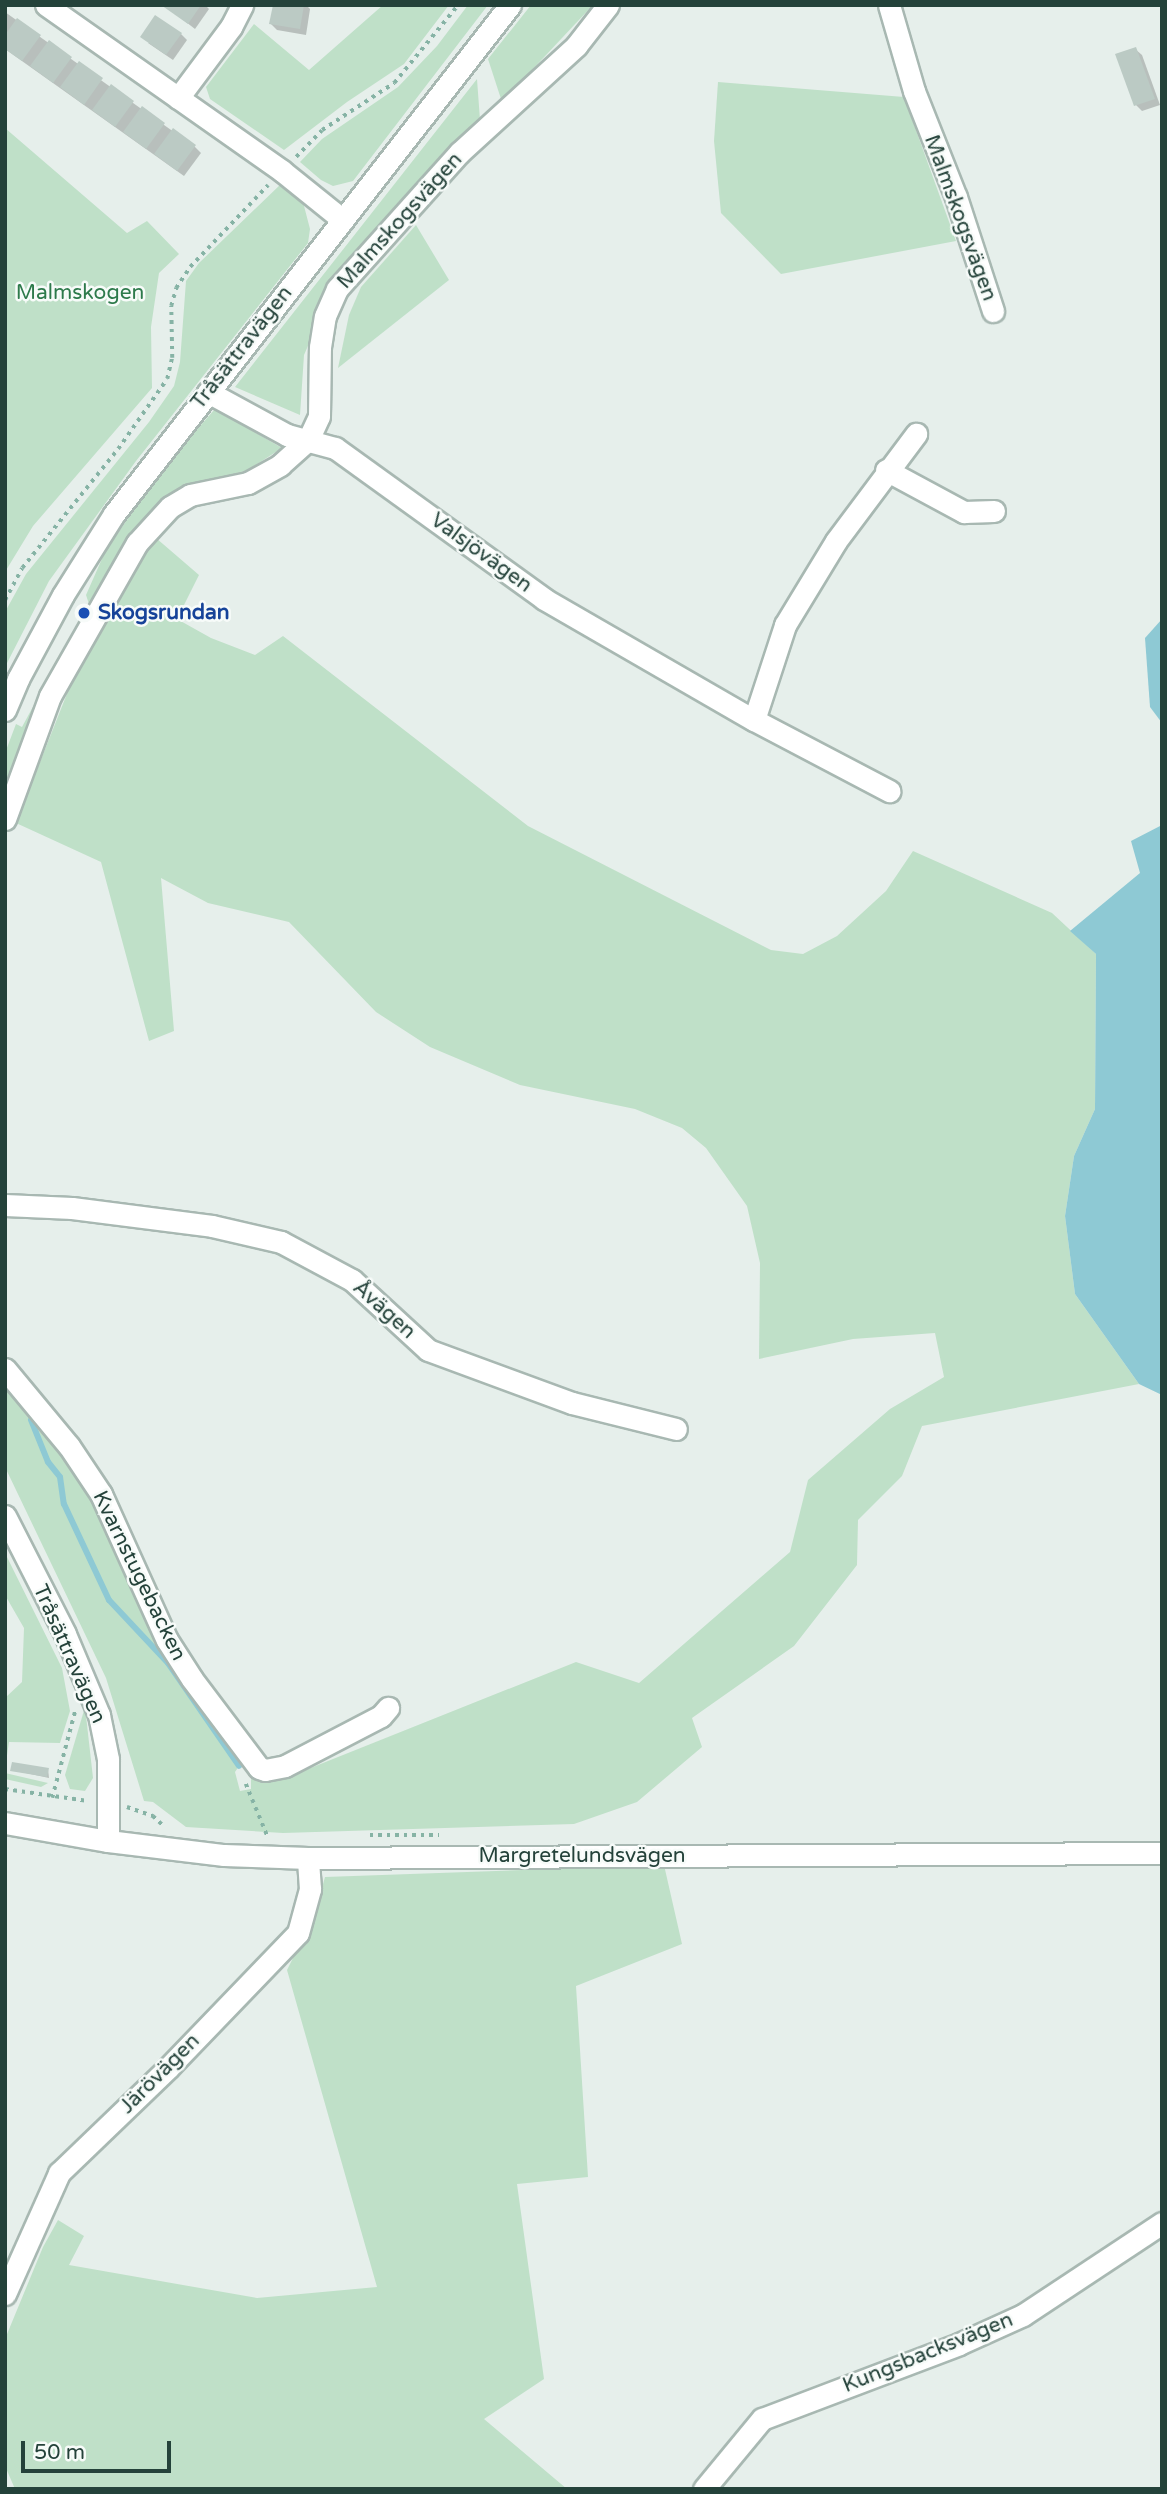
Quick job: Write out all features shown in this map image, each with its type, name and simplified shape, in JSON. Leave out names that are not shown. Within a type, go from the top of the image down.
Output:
[{"type":"street","points":[[46,5],[282,171],[343,220]]},
{"type":"street","points":[[178,98],[231,27],[242,5]]},
{"type":"street","name":"Tråsättravägen","points":[[5,710],[18,679],[63,595],[114,513],[510,5]]},
{"type":"street","name":"Malmskogsvägen","points":[[5,819],[50,696],[137,543],[170,507],[190,495],[248,482],[279,466],[308,440],[319,416],[320,346],[326,316],[337,289],[459,153],[576,46],[608,5]]},
{"type":"street","name":"Malmskogsvägen","points":[[889,5],[914,91],[956,197],[993,311]]},
{"type":"street","name":"Valsjövägen","points":[[208,392],[287,435],[335,448],[544,599],[754,720],[889,792]]},
{"type":"street","points":[[754,720],[785,625],[836,541],[886,470],[916,434]]},
{"type":"street","points":[[886,470],[964,512],[994,511]]},
{"type":"street","name":"Åvägen","points":[[5,1205],[72,1208],[212,1226],[281,1242],[352,1280],[428,1350],[572,1403],[676,1429]]},
{"type":"street","name":"Kvarnstugebacken","points":[[5,1369],[69,1446],[100,1494],[167,1640],[253,1762]]},
{"type":"street","name":"Tråsättravägen","points":[[5,1516],[65,1634],[99,1715],[108,1759],[108,1841]]},
{"type":"street","points":[[253,1762],[265,1770],[285,1766],[382,1716],[388,1708]]},
{"type":"street","name":"Margretelundsvägen","points":[[5,1823],[108,1841],[224,1855],[308,1858],[1162,1853]]},
{"type":"street","name":"Järövägen","points":[[5,2294],[59,2173],[168,2068],[298,1933],[310,1889],[308,1858]]},
{"type":"street","name":"Kungsbacksvägen","points":[[704,2489],[762,2419],[959,2344],[1023,2315],[1162,2224]]},
{"type":"path","points":[[5,600],[22,568],[118,449],[167,379],[172,358],[171,306],[176,288],[190,267],[322,130],[394,83],[458,5]]},
{"type":"path","points":[[52,1798],[78,1701]]},
{"type":"path","points":[[253,1762],[244,1769],[245,1782],[270,1842],[257,1841]]},
{"type":"path","points":[[5,1789],[142,1810],[171,1829]]},
{"type":"path","points":[[363,1835],[450,1835]]},
{"type":"green space","points":[[383,5],[449,5],[404,64],[347,102],[284,150],[210,99],[206,87],[254,24],[309,70]]},
{"type":"green space","points":[[468,5],[488,5],[353,181],[333,186],[321,180],[300,162],[322,139],[398,87],[437,46]]},
{"type":"green space","points":[[531,5],[593,5],[502,102],[488,59]]},
{"type":"green space","points":[[477,79],[480,120],[334,286],[304,355],[300,415],[235,387]]},
{"type":"green space","points":[[718,82],[904,97],[956,241],[781,274],[721,213],[714,141]]},
{"type":"green space","name":"Malmskogen","points":[[5,128],[127,233],[147,221],[179,254],[159,273],[151,327],[152,388],[33,526],[5,572]]},
{"type":"green space","points":[[282,183],[303,202],[310,229],[308,243],[136,461],[49,581],[5,667],[5,612],[26,574],[149,422],[174,386],[180,362],[186,281],[199,263]]},
{"type":"green space","points":[[416,225],[449,280],[338,368],[349,315],[361,287]]},
{"type":"green space","points":[[215,409],[282,448],[248,470],[194,486],[90,607],[86,595],[105,552],[161,470]]},
{"type":"green space","points":[[156,538],[199,575],[177,619],[211,638],[255,655],[283,636],[528,826],[771,950],[803,954],[837,936],[886,891],[913,851],[1052,913],[1096,954],[1095,1109],[1074,1156],[1065,1216],[1075,1294],[1139,1384],[922,1426],[902,1476],[858,1520],[857,1565],[794,1646],[692,1718],[702,1747],[637,1802],[574,1824],[283,1833],[186,1827],[153,1802],[144,1801],[106,1678],[5,1467],[5,1381],[77,1472],[244,1759],[235,1772],[240,1791],[251,1789],[251,1772],[283,1779],[576,1662],[639,1683],[790,1552],[808,1480],[890,1409],[944,1377],[935,1333],[853,1339],[759,1359],[760,1263],[747,1206],[706,1148],[682,1128],[635,1109],[520,1085],[430,1047],[376,1012],[289,922],[208,903],[161,878],[174,1031],[149,1041],[101,862],[16,823],[72,681],[137,558]]},
{"type":"green space","points":[[75,629],[79,634],[5,801],[5,753],[16,724],[22,727]]},
{"type":"green space","points":[[5,1553],[62,1668],[70,1711],[60,1743],[9,1742],[5,1769],[5,1698],[22,1682],[24,1628],[5,1595]]},
{"type":"green space","points":[[85,1707],[93,1778],[85,1791],[70,1789],[65,1775]]},
{"type":"green space","points":[[5,1773],[48,1783],[41,1787],[5,1779]]},
{"type":"green space","points":[[664,1865],[682,1944],[576,1986],[588,2177],[517,2184],[544,2379],[484,2419],[567,2489],[15,2489],[5,2466],[5,2339],[43,2247],[58,2220],[84,2236],[69,2265],[257,2298],[377,2287],[287,1970],[314,1916],[325,1877]]},
{"type":"water","points":[[1162,619],[1162,723],[1150,707],[1145,638]]},
{"type":"water","points":[[1162,825],[1162,1395],[1139,1384],[1075,1294],[1065,1216],[1074,1156],[1095,1109],[1096,954],[1070,931],[1140,873],[1131,841]]},
{"type":"building","points":[[161,5],[201,5],[188,24]]},
{"type":"building","points":[[273,5],[304,5],[300,29],[269,24]]},
{"type":"building","points":[[155,15],[182,33],[166,55],[140,37]]},
{"type":"building","points":[[17,18],[41,35],[22,61],[5,49],[5,35]]},
{"type":"building","points":[[49,40],[72,57],[53,83],[30,66]]},
{"type":"building","points":[[1136,47],[1155,99],[1134,106],[1115,54]]},
{"type":"building","points":[[79,61],[103,78],[84,105],[60,87]]},
{"type":"building","points":[[111,84],[134,101],[115,127],[92,110]]},
{"type":"building","points":[[142,106],[165,123],[146,149],[123,132]]},
{"type":"building","points":[[173,128],[196,145],[177,171],[154,154]]},
{"type":"building","points":[[12,1762],[49,1768],[47,1777],[10,1771]]},
{"type":"waterway","points":[[31,1420],[48,1462],[60,1477],[64,1504],[109,1600],[168,1663],[239,1766]]},
{"type":"place","name":"Skogsrundan","points":[[84,613]]}]
